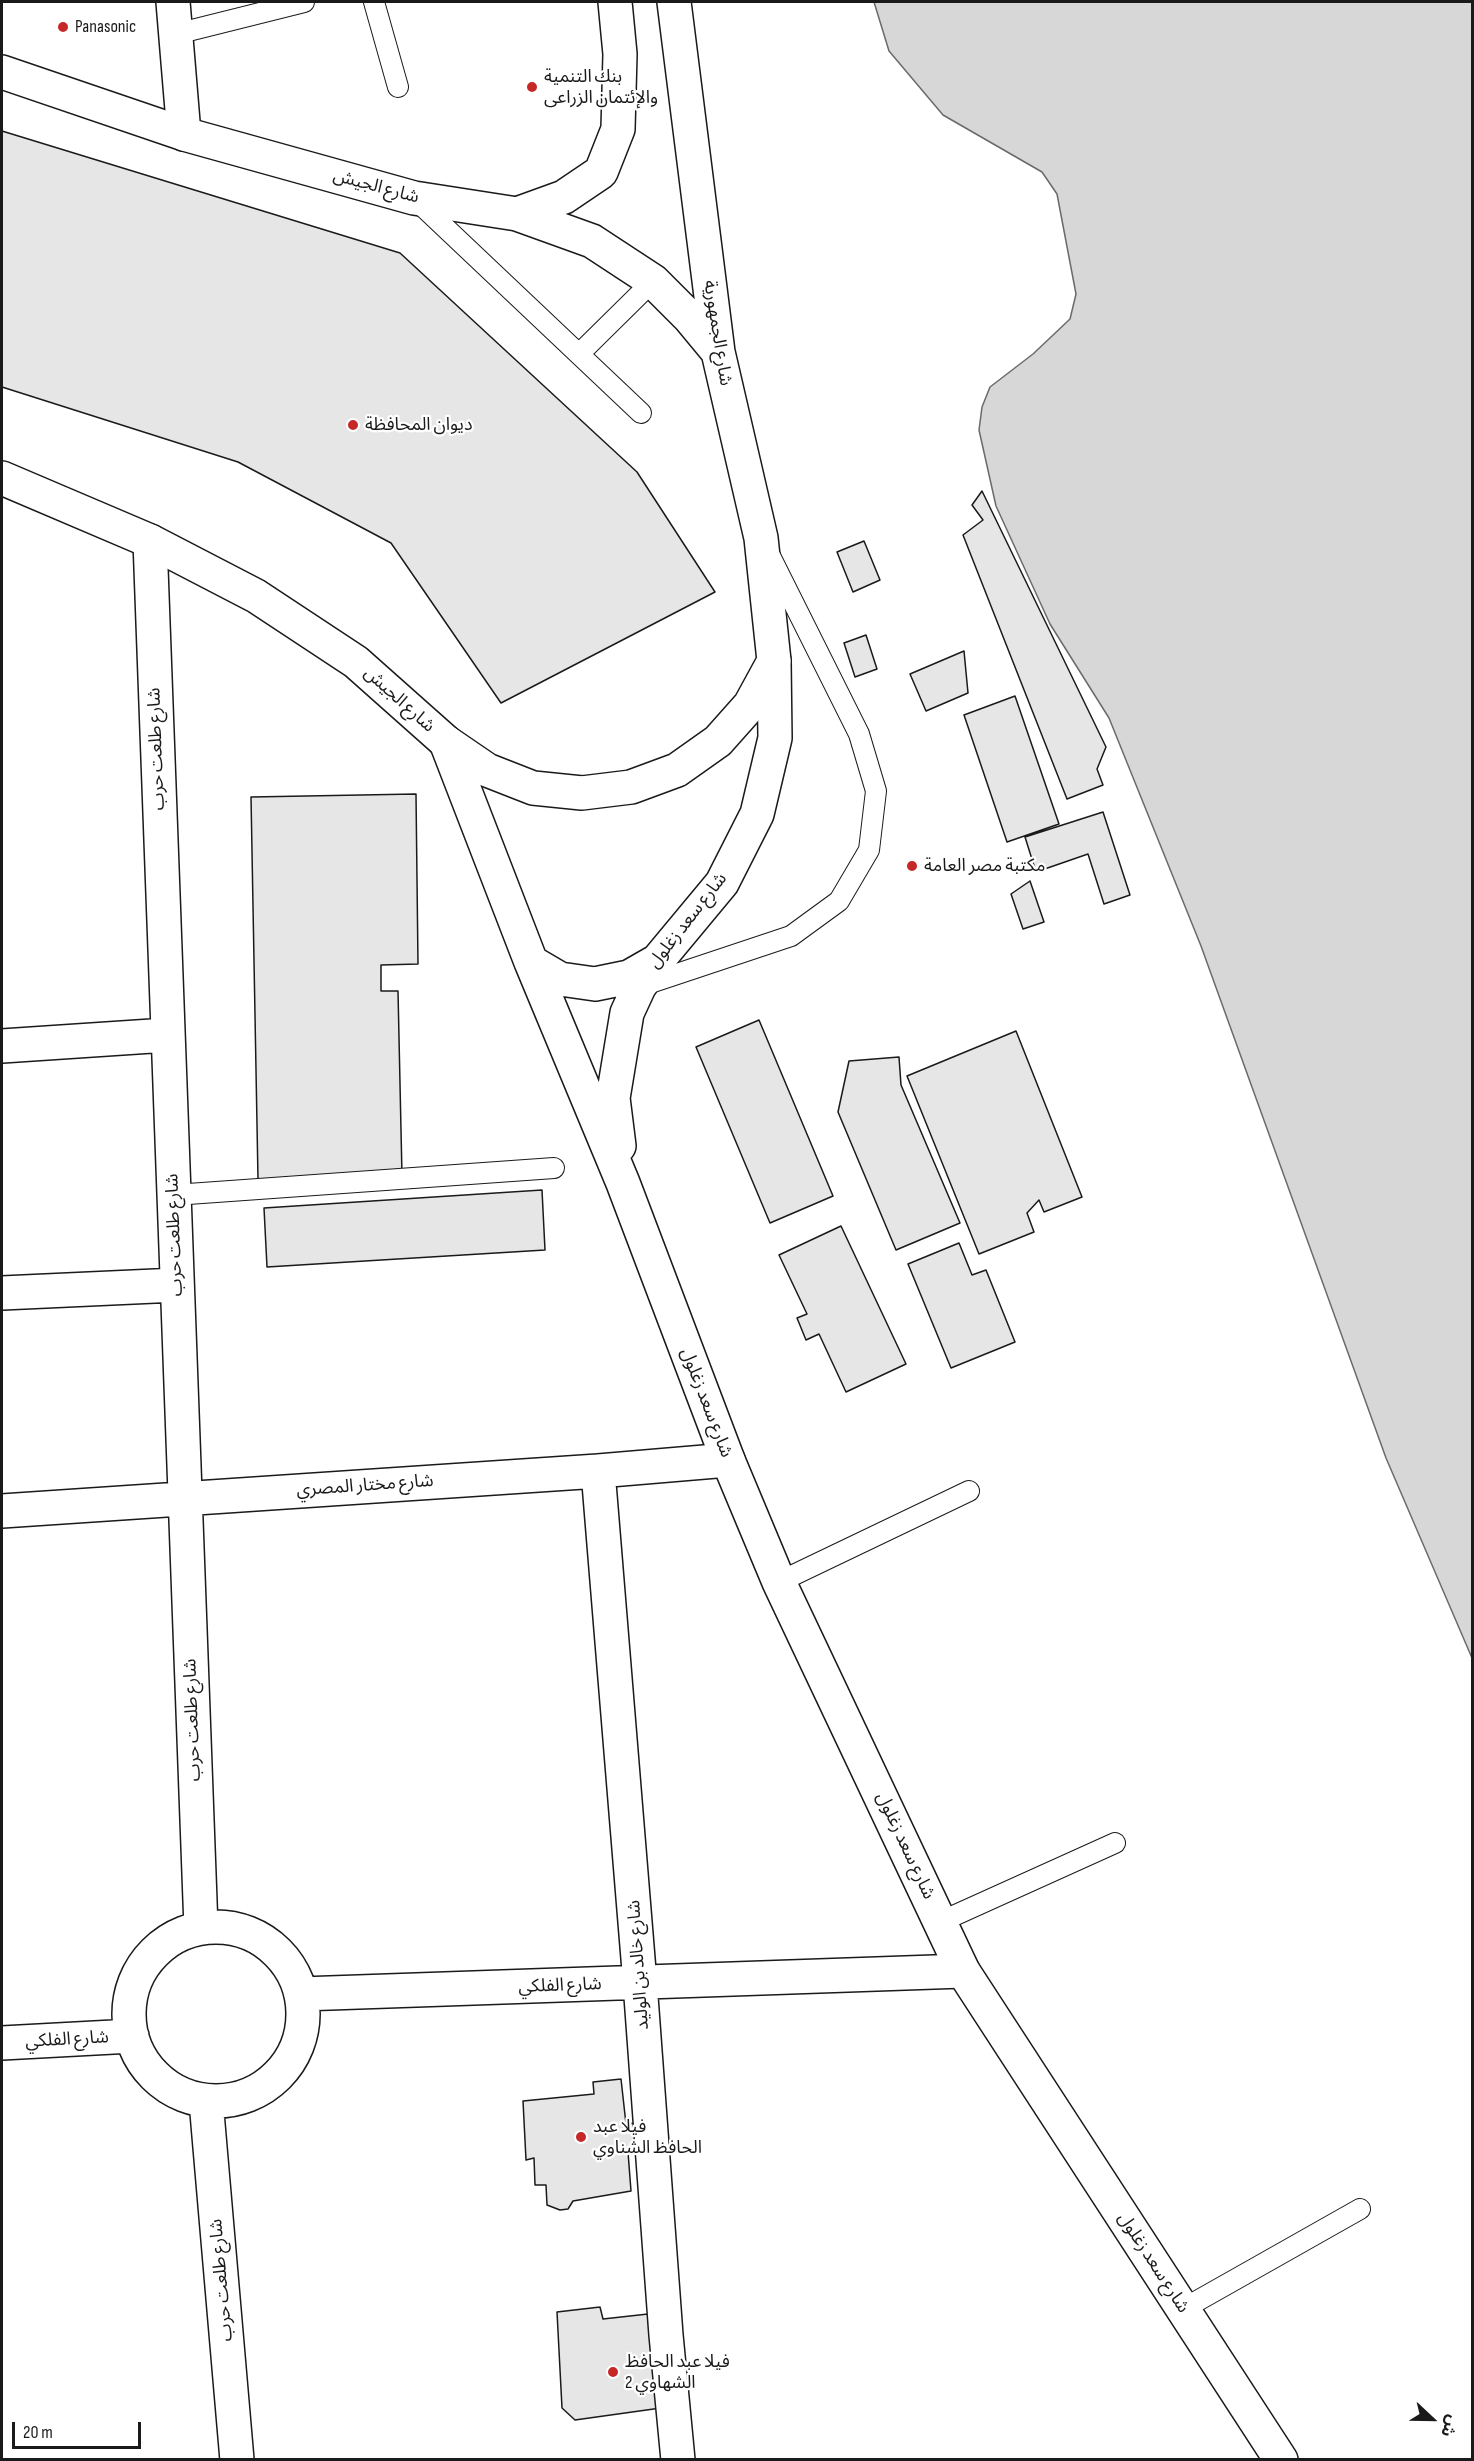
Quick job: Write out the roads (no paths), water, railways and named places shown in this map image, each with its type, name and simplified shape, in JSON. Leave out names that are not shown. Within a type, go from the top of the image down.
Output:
[{"type":"main road","points":[[173,2],[184,134]]},
{"type":"main road","points":[[518,214],[564,196],[601,172],[618,129],[620,54],[615,2]]},
{"type":"main road","name":"شارع الجمهورية","points":[[674,2],[718,352],[761,538],[774,661]]},
{"type":"main road","name":"شارع الجيش","points":[[2,72],[184,134],[414,198],[518,214],[592,241],[653,281],[689,316],[718,352]]},
{"type":"main road","name":"شارع الجيش","points":[[2,478],[150,542],[256,596],[347,656],[446,742],[487,770],[533,788],[582,793],[631,787],[677,770],[718,741],[750,705],[774,661]]},
{"type":"main road","name":"شارع طلعت حرب","points":[[150,542],[201,1928]]},
{"type":"main road","name":"شارع سعد زغلول","points":[[623,1183],[613,1098],[627,1013],[639,987],[658,960],[722,883],[757,814],[775,738],[774,661]]},
{"type":"main road","name":"شارع سعد زغلول","points":[[446,742],[531,962],[623,1183],[728,1460],[779,1582],[963,1971],[1281,2460]]},
{"type":"main road","points":[[531,962],[560,979],[595,984],[629,977],[658,960]]},
{"type":"main road","points":[[2,1047],[167,1035]]},
{"type":"main road","points":[[2,1293],[177,1285]]},
{"type":"main road","name":"شارع مختار المصري","points":[[2,1511],[598,1471],[728,1460]]},
{"type":"main road","name":"شارع خالد بن الوليد","points":[[598,1471],[666,2335],[678,2460]]},
{"type":"main road","points":[[227,1927],[253,1935],[275,1949],[291,1970],[301,1994],[303,2022],[296,2049],[281,2072],[259,2089],[233,2100],[206,2100],[181,2094],[159,2080],[142,2060],[132,2037],[129,2007],[136,1980],[151,1955],[174,1937],[201,1928],[227,1927]]},
{"type":"main road","name":"شارع الفلكي","points":[[301,1994],[963,1971]]},
{"type":"main road","name":"شارع الفلكي","points":[[2,2043],[132,2037]]},
{"type":"main road","name":"شارع طلعت حرب","points":[[206,2100],[237,2460]]},
{"type":"lane","points":[[176,34],[304,2]]},
{"type":"lane","points":[[374,2],[398,87]]},
{"type":"lane","points":[[414,198],[641,413]]},
{"type":"lane","points":[[579,354],[653,281]]},
{"type":"lane","points":[[639,987],[791,936],[839,901],[869,850],[876,791],[859,734],[761,538]]},
{"type":"lane","points":[[174,1195],[554,1168]]},
{"type":"lane","points":[[779,1582],[969,1491]]},
{"type":"lane","points":[[940,1922],[1115,1843]]},
{"type":"lane","points":[[1183,2309],[1360,2209]]},
{"type":"place","name":"Panasonic","points":[[63,27]]},
{"type":"place","name":"بنك التنمية والإئتمان الزراعى","points":[[532,87]]},
{"type":"place","name":"ديوان المحافظة","points":[[353,425]]},
{"type":"place","name":"مكتبة مصر العامة","points":[[912,866]]},
{"type":"place","name":"فيلا عبد الحافظ الشناوي","points":[[581,2137]]},
{"type":"place","name":"فيلا عبد الحافظ الشهاوي 2","points":[[613,2372]]}]
